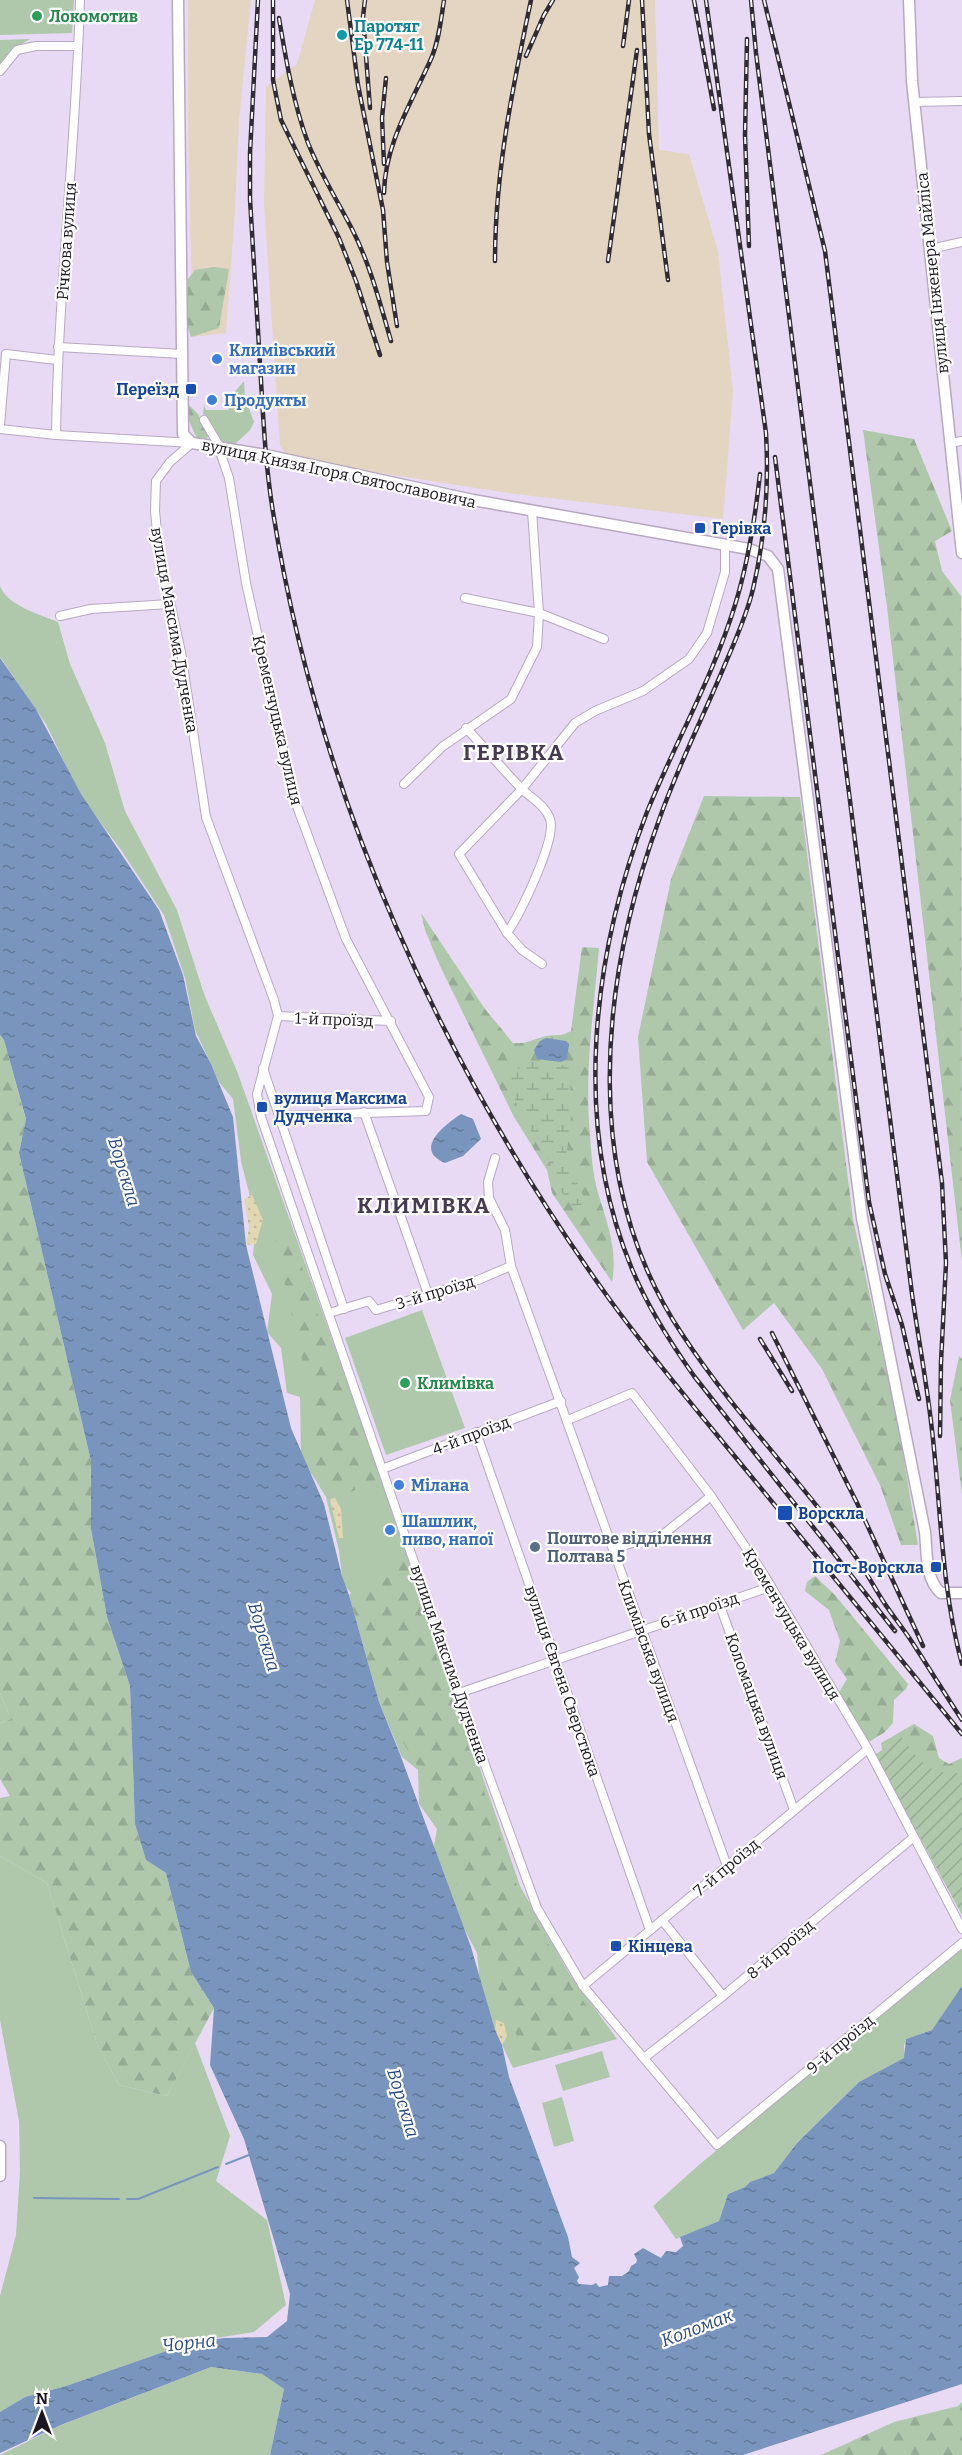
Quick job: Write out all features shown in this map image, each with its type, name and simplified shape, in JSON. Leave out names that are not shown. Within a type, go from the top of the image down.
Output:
[{"type":"street","name":"Річкова вулиця","points":[[56,435],[57,360],[80,0]]},
{"type":"street","name":"вулиця Князя Ігоря Святославовича","points":[[178,0],[183,434],[192,442],[220,449],[266,455],[462,498],[749,549],[768,556],[778,569],[862,1218],[925,1532],[929,1573],[936,1589],[941,1593],[962,1593]]},
{"type":"street","name":"вулиця Інженера Майліса","points":[[909,0],[908,19],[914,102],[962,548]]},
{"type":"street","points":[[0,71],[17,50],[36,46],[78,46]]},
{"type":"street","points":[[914,102],[962,101]]},
{"type":"street","points":[[930,249],[962,242]]},
{"type":"street","points":[[58,347],[182,354]]},
{"type":"street","points":[[57,360],[6,354],[0,427],[56,435],[192,442]]},
{"type":"street","name":"Кременчуцька вулиця","points":[[204,420],[220,449],[229,477],[246,583],[294,798],[346,939],[429,1097],[426,1111],[364,1112]]},
{"type":"street","points":[[950,442],[962,441]]},
{"type":"street","name":"вулиця Максима Дудченка","points":[[192,442],[171,462],[156,481],[155,511],[159,552],[181,652],[206,817],[278,1016],[256,1094],[261,1117],[459,1693],[537,1908],[583,1986],[717,2145]]},
{"type":"street","points":[[404,784],[442,747],[466,728],[511,699],[537,647],[539,613],[532,511]]},
{"type":"street","points":[[542,964],[522,950],[507,933],[459,855],[522,789],[575,723],[595,711],[643,691],[689,658],[707,633],[725,572],[725,545]]},
{"type":"street","points":[[465,598],[539,613],[604,639]]},
{"type":"street","points":[[60,616],[91,609],[169,604]]},
{"type":"street","points":[[466,728],[522,789],[545,809],[551,821],[551,836],[519,916],[507,933]]},
{"type":"street","name":"1-й проїзд","points":[[278,1016],[390,1021]]},
{"type":"street","points":[[263,1068],[344,1309]]},
{"type":"street","points":[[279,1116],[364,1112],[428,1294]]},
{"type":"street","points":[[495,1158],[488,1182],[489,1197],[505,1230],[511,1266]]},
{"type":"street","name":"3-й проїзд","points":[[329,1313],[369,1301],[376,1310],[478,1280],[511,1266]]},
{"type":"street","name":"Климівська вулиця","points":[[511,1266],[728,1866]]},
{"type":"street","name":"Кременчуцька вулиця","points":[[568,1420],[632,1393],[711,1496],[770,1587],[868,1749],[962,1929]]},
{"type":"street","name":"4-й проїзд","points":[[382,1469],[561,1401]]},
{"type":"street","name":"вулиця Євгена Сверстюка","points":[[476,1432],[650,1930]]},
{"type":"street","points":[[613,1549],[665,1533],[711,1496]]},
{"type":"street","name":"6-й проїзд","points":[[459,1693],[770,1587]]},
{"type":"street","name":"Коломацька вулиця","points":[[719,1603],[794,1810]]},
{"type":"street","name":"7-й проїзд","points":[[583,1986],[868,1749]]},
{"type":"street","name":"8-й проїзд","points":[[644,2058],[723,1996],[914,1837]]},
{"type":"street","points":[[662,1920],[723,1996]]},
{"type":"street","name":"9-й проїзд","points":[[717,2145],[962,1943]]},
{"type":"street","points":[[0,2146],[0,2176]]},
{"type":"shaded area","points":[[188,0],[251,0],[239,120],[226,333],[193,337],[188,138]]},
{"type":"shaded area","points":[[315,0],[655,0],[659,150],[689,154],[718,251],[733,392],[723,519],[508,493],[290,459],[280,446],[264,203],[266,87],[297,64]]},
{"type":"green space","name":"Локомотив","points":[[0,0],[74,0],[72,33],[0,35]]},
{"type":"green space","points":[[30,39],[10,51],[0,70],[0,40]]},
{"type":"green space","points":[[214,267],[229,269],[219,328],[191,337],[187,325],[188,279],[195,270]]},
{"type":"green space","points":[[244,381],[245,397],[254,422],[250,430],[234,445],[221,441],[203,414],[204,405],[206,410],[228,410],[232,395]]},
{"type":"green space","points":[[187,403],[198,414],[208,436],[205,443],[197,439],[189,421]]},
{"type":"green space","points":[[863,430],[914,439],[952,531],[935,541],[942,571],[961,596],[962,1262],[887,607]]},
{"type":"green space","points":[[0,586],[4,593],[17,604],[58,622],[70,664],[105,743],[125,811],[177,910],[204,994],[237,1071],[365,1432],[520,1886],[569,1973],[617,2039],[513,2068],[495,2030],[481,1994],[477,1953],[454,1910],[433,1851],[437,1829],[419,1804],[418,1770],[402,1757],[379,1702],[352,1594],[343,1584],[339,1551],[326,1497],[301,1457],[300,1397],[287,1393],[281,1348],[267,1332],[272,1294],[253,1255],[256,1221],[241,1161],[233,1099],[219,1082],[195,1030],[185,978],[164,915],[121,850],[80,795],[46,724],[0,657]]},
{"type":"green space","points":[[704,796],[800,797],[853,1219],[898,1423],[918,1545],[901,1545],[880,1485],[822,1369],[774,1303],[743,1330],[647,1162],[638,1037],[671,879]]},
{"type":"green space","points":[[421,913],[485,1009],[513,1043],[562,1035],[571,1031],[582,947],[599,948],[590,1041],[588,1111],[595,1179],[613,1248],[612,1282],[552,1193],[547,1170],[514,1117],[440,966],[425,930]]},
{"type":"green space","points":[[0,1035],[4,1040],[26,1120],[19,1153],[91,1461],[91,1529],[107,1617],[130,1686],[135,1824],[146,1860],[166,1873],[191,1972],[214,2008],[167,2096],[119,2085],[97,2044],[47,1883],[0,1856],[0,1798],[10,1796],[0,1779],[0,1723],[11,1719],[0,1693]]},
{"type":"green space","points":[[531,1061],[545,1068],[570,1064],[571,1119],[566,1158],[585,1200],[576,1212],[561,1192],[547,1155],[523,1119],[510,1088],[512,1073]]},
{"type":"green space","points":[[289,1228],[347,1404],[376,1482],[345,1494],[320,1478],[308,1453],[317,1424],[275,1241]]},
{"type":"green space","name":"Климівка","points":[[422,1310],[465,1428],[386,1455],[345,1338]]},
{"type":"green space","points":[[959,1356],[962,1359],[962,1495],[950,1400]]},
{"type":"green space","points":[[407,1560],[421,1612],[521,1897],[566,1975],[600,2026],[594,2041],[572,2049],[537,2053],[518,2039],[457,1884],[424,1777],[379,1702],[349,1595],[383,1568]]},
{"type":"green space","points":[[815,1576],[835,1595],[908,1684],[894,1700],[893,1723],[885,1732],[869,1742],[857,1727],[838,1694],[847,1679],[835,1662],[840,1641],[829,1610],[805,1591],[807,1582]]},
{"type":"green space","points":[[0,1693],[11,1719],[0,1723]]},
{"type":"green space","points":[[914,1724],[933,1736],[939,1758],[949,1764],[962,1758],[962,1781],[949,1782],[909,1759],[882,1750],[881,1743]]},
{"type":"green space","points":[[901,1737],[920,1760],[932,1769],[940,1772],[962,1773],[962,1915],[875,1755]]},
{"type":"green space","points":[[0,1856],[47,1883],[97,2044],[119,2085],[167,2096],[195,2043],[230,2136],[216,2181],[267,2220],[286,2305],[254,2332],[192,2342],[66,2386],[25,2397],[0,2412],[0,2296],[16,2235],[20,2171],[19,2121],[0,2020]]},
{"type":"green space","points":[[962,1948],[962,1990],[932,2030],[906,2039],[905,2058],[859,2082],[797,2143],[774,2173],[728,2194],[719,2221],[676,2239],[653,2206],[700,2164]]},
{"type":"green space","points":[[602,2051],[610,2077],[563,2091],[555,2065]]},
{"type":"green space","points":[[562,2097],[574,2141],[554,2147],[542,2103]]},
{"type":"green space","points":[[211,2367],[262,2374],[284,2389],[270,2455],[0,2455],[59,2426]]},
{"type":"green space","points":[[962,2402],[962,2455],[821,2455],[894,2422],[958,2406]]},
{"type":"sand","points":[[252,1195],[263,1220],[256,1244],[246,1245],[249,1227],[244,1199]]},
{"type":"sand","points":[[334,1496],[341,1509],[343,1538],[339,1538],[330,1500]]},
{"type":"sand","points":[[496,2020],[504,2023],[507,2036],[502,2045],[495,2030]]},
{"type":"water","name":"Коломак","points":[[0,658],[36,709],[81,794],[159,910],[183,975],[196,1036],[211,1064],[233,1117],[246,1245],[291,1428],[324,1504],[342,1576],[379,1702],[471,1947],[495,2030],[502,2045],[509,2077],[568,2237],[572,2257],[580,2263],[574,2268],[579,2277],[577,2281],[579,2284],[596,2283],[599,2287],[608,2285],[609,2276],[622,2276],[629,2271],[637,2260],[634,2254],[643,2248],[661,2258],[666,2251],[676,2252],[683,2246],[680,2237],[719,2221],[728,2194],[774,2173],[797,2143],[859,2082],[904,2058],[906,2039],[932,2030],[962,1986],[962,2384],[743,2455],[270,2455],[284,2389],[262,2374],[211,2367],[61,2425],[0,2453],[0,2412],[25,2397],[66,2386],[192,2342],[267,2337],[287,2321],[290,2294],[244,2139],[210,2065],[214,2008],[191,1972],[166,1873],[146,1860],[135,1824],[130,1686],[107,1617],[91,1529],[91,1461],[19,1153],[26,1119],[4,1040],[0,1035]]},
{"type":"water","points":[[546,1038],[566,1041],[569,1044],[567,1059],[561,1062],[537,1059],[534,1050],[540,1041]]},
{"type":"water","points":[[461,1114],[473,1119],[481,1139],[463,1156],[445,1163],[431,1151],[432,1144],[441,1130]]},
{"type":"waterway","points":[[226,2164],[249,2155]]},
{"type":"waterway","points":[[127,2199],[138,2199],[218,2167]]},
{"type":"waterway","points":[[34,2198],[119,2199]]},
{"type":"railway","points":[[258,0],[250,153],[250,199],[265,438],[273,512],[294,618],[321,722],[355,825],[395,925],[441,1023],[493,1119],[549,1211],[610,1300],[677,1386],[962,1734]]},
{"type":"railway","points":[[273,0],[273,80],[281,120],[339,238],[356,281],[380,355]]},
{"type":"railway","points":[[347,0],[358,85],[383,210],[387,262],[397,326]]},
{"type":"railway","points":[[365,0],[363,17],[370,108]]},
{"type":"railway","points":[[384,193],[394,140],[434,52],[444,0]]},
{"type":"railway","points":[[495,261],[502,162],[531,0]]},
{"type":"railway","points":[[526,56],[553,0]]},
{"type":"railway","points":[[623,46],[629,0]]},
{"type":"railway","points":[[642,0],[649,134],[668,280]]},
{"type":"railway","points":[[694,0],[714,109]]},
{"type":"railway","points":[[706,0],[766,433],[765,511],[761,550],[748,608],[659,820],[639,883],[623,948],[613,1015],[610,1081],[614,1148],[627,1213],[649,1275],[682,1334],[744,1418],[811,1498],[853,1553],[962,1720]]},
{"type":"railway","points":[[751,0],[912,1294],[931,1421],[946,1581],[962,1664]]},
{"type":"railway","points":[[764,0],[825,251],[942,1183],[946,1263],[940,1436]]},
{"type":"railway","points":[[279,18],[294,97],[308,143],[364,256],[391,341]]},
{"type":"railway","points":[[747,39],[745,135],[749,246]]},
{"type":"railway","points":[[608,261],[637,50]]},
{"type":"railway","points":[[384,164],[382,118],[386,78]]},
{"type":"railway","points":[[775,457],[869,1202],[885,1274],[902,1325],[919,1399]]},
{"type":"railway","points":[[760,474],[744,573],[735,605],[705,684],[647,812],[628,867],[613,923],[602,981],[596,1040],[596,1099],[601,1157],[613,1214],[632,1269],[652,1311],[668,1337],[694,1376],[895,1631]]},
{"type":"railway","points":[[772,1333],[857,1503],[923,1646]]},
{"type":"railway","points":[[760,1339],[792,1391]]},
{"type":"place","name":"Локомотив","points":[[37,16]]},
{"type":"place","name":"Паротяг Ер 774-11","points":[[342,35]]},
{"type":"place","name":"Климівський магазин","points":[[217,359]]},
{"type":"place","name":"Переїзд","points":[[191,389]]},
{"type":"place","name":"Продукты","points":[[212,400]]},
{"type":"place","name":"Герівка","points":[[700,528]]},
{"type":"place","name":"вулиця Максима Дудченка","points":[[262,1107]]},
{"type":"place","name":"Климівка","points":[[405,1383]]},
{"type":"place","name":"Мілана","points":[[399,1485]]},
{"type":"place","name":"Ворскла","points":[[785,1513]]},
{"type":"place","name":"Шашлик, пиво, напої","points":[[390,1530]]},
{"type":"place","name":"Поштове відділення Полтава 5","points":[[535,1547]]},
{"type":"place","name":"Пост-Ворскла","points":[[936,1567]]},
{"type":"place","name":"Кінцева","points":[[616,1946]]},
{"type":"district","name":"ГЕРІВКА","points":[[514,752]]},
{"type":"district","name":"КЛИМІВКА","points":[[424,1205]]},
{"type":"water label","name":"Чорна","points":[[189,2343]]}]
